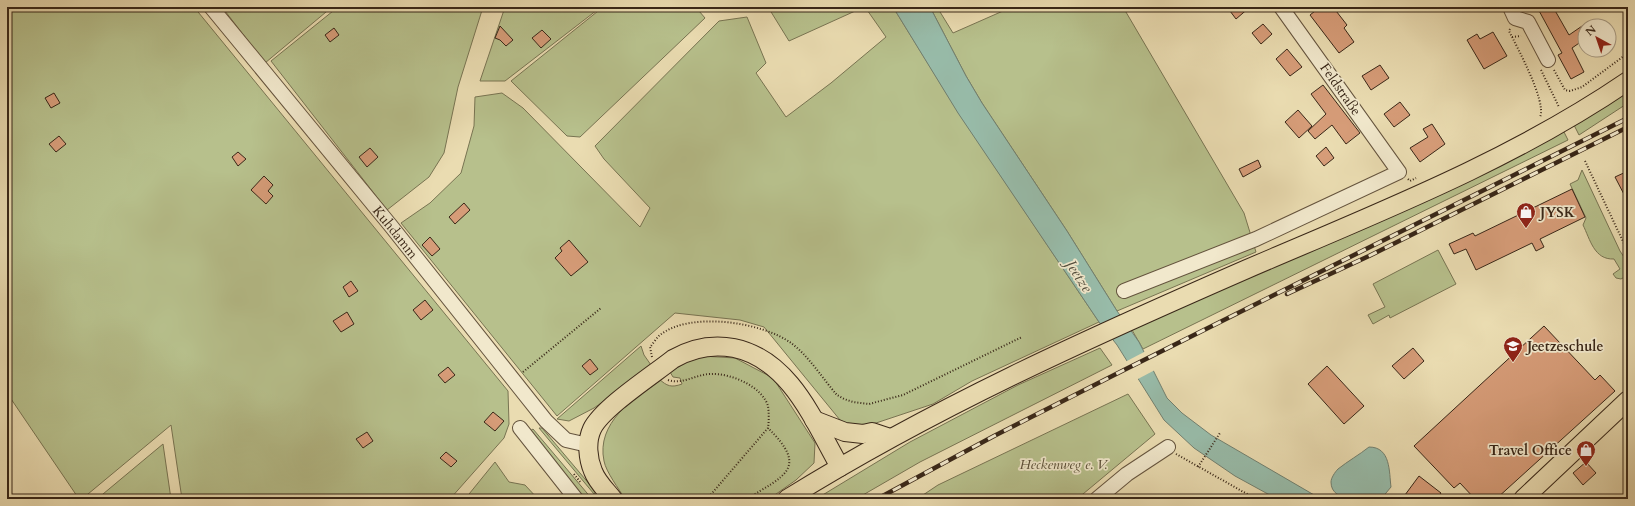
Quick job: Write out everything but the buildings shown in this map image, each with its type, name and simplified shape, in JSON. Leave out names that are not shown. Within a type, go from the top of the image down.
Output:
[{"type":"main road","points":[[787,499],[890,438],[979,392],[1143,314],[1343,228],[1457,176],[1558,125],[1628,81]]},
{"type":"main road","points":[[613,499],[593,472],[590,460],[588,445],[592,429],[599,418],[613,405],[683,353],[715,346],[741,350],[763,358],[782,374],[803,402],[840,467]]},
{"type":"main road","points":[[1524,499],[1628,400]]},
{"type":"main road","points":[[814,420],[845,432],[855,434],[872,432],[890,438]]},
{"type":"street","name":"Kuhdamm","points":[[211,7],[391,226],[546,422],[566,440],[588,445]]},
{"type":"street","name":"Feldstraße","points":[[1281,7],[1400,172]]},
{"type":"street","points":[[1512,12],[1528,22],[1528,32],[1543,62]]},
{"type":"street","points":[[1124,291],[1256,239],[1400,172]]},
{"type":"street","points":[[520,428],[576,499]]},
{"type":"street","points":[[1097,499],[1127,474],[1168,447]]},
{"type":"path","points":[[1528,32],[1512,37],[1541,101],[1542,113],[1540,118],[1536,120]]},
{"type":"path","points":[[1543,62],[1565,90],[1570,92],[1582,86],[1628,53]]},
{"type":"path","points":[[1543,62],[1561,112]]},
{"type":"path","points":[[1586,161],[1628,252]]},
{"type":"path","points":[[1400,172],[1410,181],[1422,176]]},
{"type":"path","points":[[522,373],[601,308]]},
{"type":"path","points":[[707,499],[768,428],[767,405],[755,388],[737,379],[711,374],[675,383],[668,380],[652,357],[650,347],[660,335],[681,325],[702,322],[727,322],[778,334],[804,355],[837,395],[844,400],[870,404],[903,395],[1022,337]]},
{"type":"path","points":[[747,499],[785,475],[789,467],[790,458],[777,436],[768,428]]},
{"type":"path","points":[[1198,467],[1220,433]]},
{"type":"path","points":[[1168,447],[1180,457],[1256,499]]},
{"type":"path","points":[[573,473],[582,484]]},
{"type":"green space","points":[[7,7],[194,7],[508,391],[509,424],[504,438],[450,499],[182,499],[171,425],[82,499],[79,499],[7,393]]},
{"type":"green space","points":[[222,7],[332,7],[265,63]]},
{"type":"green space","points":[[338,7],[483,7],[458,87],[444,153],[429,177],[387,210],[271,61]]},
{"type":"green space","points":[[505,7],[601,7],[505,81],[480,81]]},
{"type":"green space","points":[[603,7],[704,7],[699,11],[705,18],[580,137],[567,136],[511,81]]},
{"type":"green space","points":[[768,7],[864,7],[789,41]]},
{"type":"green space","points":[[865,7],[893,7],[958,112],[1099,322],[972,381],[933,404],[876,423],[853,427],[840,420],[764,327],[740,320],[675,313],[557,416],[401,223],[430,203],[461,173],[474,126],[475,97],[502,93],[523,108],[640,227],[650,208],[604,159],[595,146],[719,21],[747,17],[766,63],[756,73],[786,117],[831,83],[886,37]]},
{"type":"green space","points":[[930,7],[937,7],[953,33],[1012,7],[1123,7],[1244,213],[1256,252],[1117,311],[1067,231],[982,103],[966,76]]},
{"type":"green space","points":[[1628,89],[1628,103],[1579,135],[1574,125]]},
{"type":"green space","points":[[1563,130],[1568,140],[1143,349],[1132,330]]},
{"type":"green space","points":[[1582,170],[1620,251],[1628,263],[1628,275],[1621,279],[1616,278],[1613,274],[1620,269],[1614,259],[1602,256],[1597,252],[1583,225],[1586,218],[1570,184],[1578,180]]},
{"type":"green space","points":[[1438,250],[1456,284],[1390,318],[1389,315],[1373,324],[1368,315],[1385,307],[1373,284]]},
{"type":"green space","points":[[641,346],[644,355],[651,365],[634,380],[594,408],[569,421],[557,419]]},
{"type":"green space","points":[[1100,348],[1112,365],[920,462],[856,499],[816,499],[910,442],[1018,385]]},
{"type":"green space","points":[[702,356],[735,358],[773,378],[815,443],[814,463],[796,480],[769,499],[625,499],[610,475],[604,461],[603,447],[611,424],[628,404],[659,379],[669,386],[682,384],[680,378],[673,377],[670,372],[686,362]]},
{"type":"green space","name":"Heckenweg e. V.","points":[[1128,394],[1155,434],[1077,499],[917,499],[938,485]]},
{"type":"green space","points":[[539,428],[542,428],[596,492],[594,494]]},
{"type":"green space","points":[[533,429],[592,499],[582,499],[530,431]]},
{"type":"green space","points":[[163,444],[171,499],[97,499]]},
{"type":"green space","points":[[495,462],[509,482],[525,485],[538,499],[465,499]]},
{"type":"water","name":"Jeetze","points":[[893,7],[930,7],[966,76],[982,103],[1067,231],[1117,311],[1139,342],[1167,398],[1182,413],[1211,435],[1321,499],[1277,499],[1235,476],[1194,448],[1164,420],[1117,345],[1099,322],[958,113]]},
{"type":"water","points":[[1369,447],[1376,448],[1381,451],[1388,461],[1391,487],[1381,499],[1351,499],[1337,494],[1333,489],[1331,482],[1334,473]]},
{"type":"pier","points":[[1146,351],[1155,370],[1136,380],[1125,362]]},
{"type":"railway","points":[[877,499],[994,436],[1124,370],[1628,118]]},
{"type":"railway","points":[[1287,294],[1369,256],[1628,127]]},
{"type":"place","name":"JYSK","points":[[1526,229]]},
{"type":"place","name":"Jeetzeschule","points":[[1513,363]]},
{"type":"place","name":"Travel Office","points":[[1586,467]]}]
